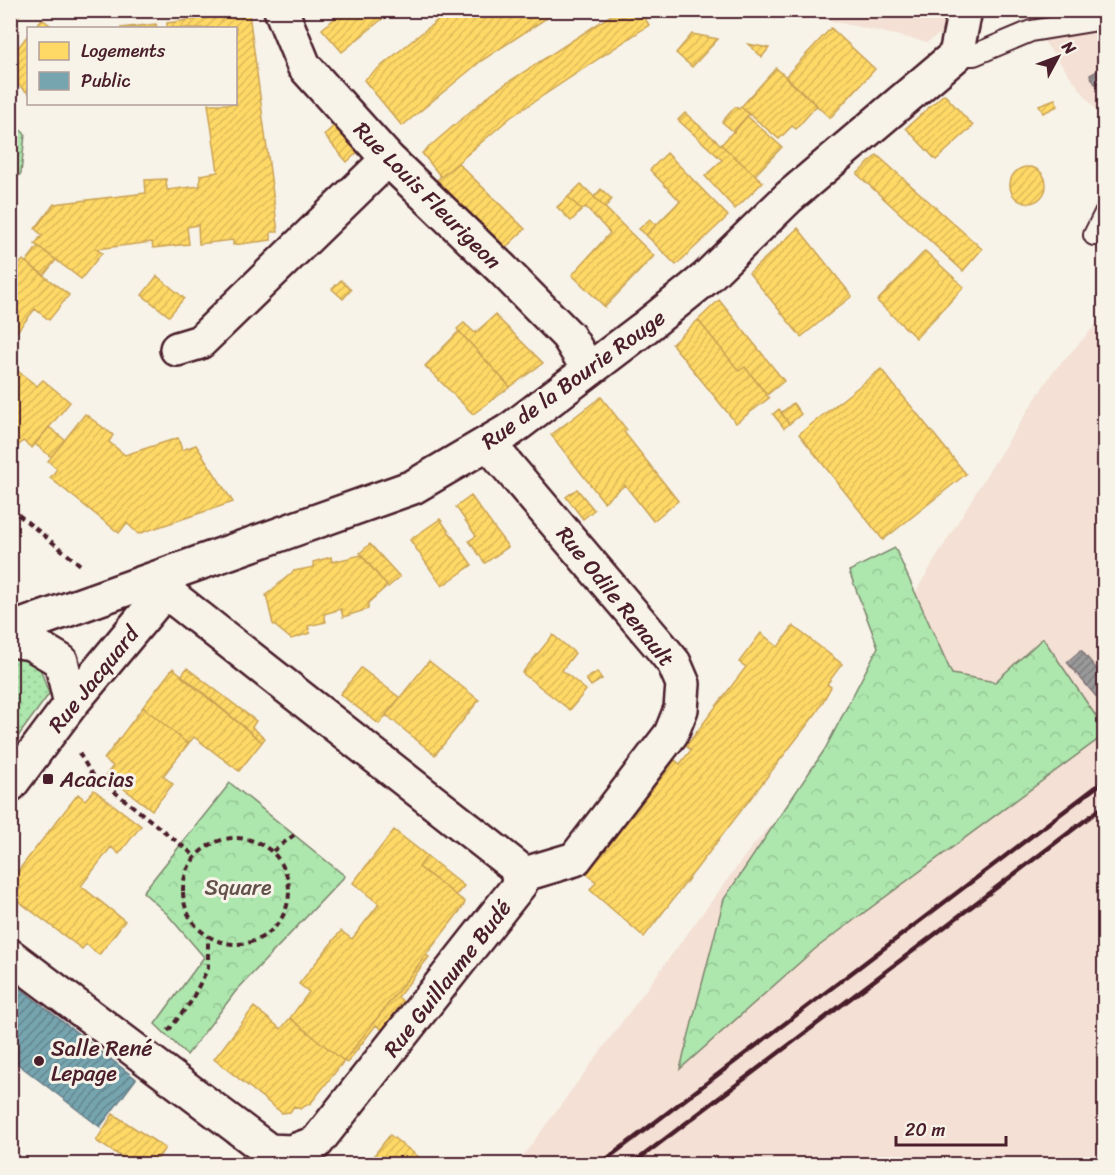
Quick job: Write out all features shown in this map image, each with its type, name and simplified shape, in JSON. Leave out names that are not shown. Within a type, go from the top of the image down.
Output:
[{"type":"street","name":"Rue Louis Fleurigeon","points":[[281,10],[304,66],[388,159],[568,336],[589,370]]},
{"type":"street","name":"Rue de la Bourie Rouge","points":[[10,630],[170,582],[413,487],[510,430],[706,278],[961,34]]},
{"type":"street","points":[[177,349],[200,342],[388,159]]},
{"type":"street","name":"Rue Odile Renault","points":[[488,443],[662,647],[674,663],[683,684],[681,708],[671,734],[575,859],[518,876]]},
{"type":"street","name":"Rue Jacquard","points":[[10,785],[71,704],[170,582]]},
{"type":"street","name":"Rue Guillaume Budé","points":[[10,956],[269,1151],[291,1152],[316,1143],[520,884],[516,867],[170,582]]},
{"type":"street","points":[[10,640],[31,643],[61,661],[71,704]]},
{"type":"lane","points":[[961,34],[974,54],[1031,31],[1104,19]]},
{"type":"lane","points":[[1094,234],[1104,215]]},
{"type":"path","points":[[10,508],[82,566],[87,575]]},
{"type":"path","points":[[75,746],[91,773],[195,856]]},
{"type":"path","points":[[273,852],[294,835]]},
{"type":"path","points":[[240,837],[258,841],[273,852],[285,866],[290,884],[289,903],[282,920],[269,933],[253,942],[234,944],[216,940],[202,932],[191,919],[184,903],[183,887],[187,870],[195,856],[208,845],[223,838],[240,837]]},
{"type":"path","points":[[147,1059],[190,1003],[208,968],[208,936]]},
{"type":"shaded area","points":[[786,11],[976,11],[927,42]]},
{"type":"shaded area","points":[[1021,11],[1104,11],[1104,121]]},
{"type":"shaded area","points":[[1104,316],[1104,1164],[517,1164],[750,849],[828,762],[919,586],[989,471],[1052,373]]},
{"type":"green space","points":[[11,122],[25,134],[21,173],[11,186]]},
{"type":"green space","points":[[895,548],[952,674],[995,682],[1043,638],[1104,728],[1104,735],[815,949],[680,1069],[724,899],[825,749],[878,647],[849,571]]},
{"type":"green space","points":[[11,656],[40,668],[49,694],[11,746]]},
{"type":"green space","name":"Square","points":[[230,783],[345,876],[236,991],[187,1055],[155,1024],[204,957],[167,914],[143,892]]},
{"type":"building: Logements","points":[[10,10],[23,10],[10,26]]},
{"type":"building: Logements","points":[[219,10],[236,10],[236,14],[249,13],[278,232],[271,232],[271,240],[233,245],[233,240],[199,244],[198,225],[187,227],[189,244],[153,248],[152,242],[96,249],[102,253],[81,279],[35,244],[42,235],[35,229],[54,204],[146,193],[145,180],[166,179],[167,190],[200,186],[200,175],[218,172],[208,105],[237,105],[237,27],[167,27],[167,23],[197,19],[197,14]]},
{"type":"building: Logements","points":[[345,10],[393,10],[342,52],[322,29]]},
{"type":"building: Logements","points":[[450,10],[559,10],[481,61],[402,126],[364,80]]},
{"type":"building: Logements","points":[[619,10],[640,10],[649,25],[511,117],[441,177],[422,153],[493,92]]},
{"type":"building: Logements","points":[[42,19],[53,27],[35,27]]},
{"type":"building: Logements","points":[[156,24],[157,27],[129,27]]},
{"type":"building: Logements","points":[[831,28],[875,69],[830,118],[785,77]]},
{"type":"building: Logements","points":[[692,34],[718,39],[692,67],[676,53]]},
{"type":"building: Logements","points":[[27,36],[27,92],[11,79],[16,71],[10,66],[10,58]]},
{"type":"building: Logements","points":[[748,44],[769,48],[762,57]]},
{"type":"building: Logements","points":[[776,68],[817,105],[796,129],[792,126],[779,139],[741,107]]},
{"type":"building: Logements","points":[[944,94],[973,126],[936,160],[906,128]]},
{"type":"building: Logements","points":[[1055,99],[1058,106],[1043,113],[1039,105]]},
{"type":"building: Logements","points":[[735,107],[739,109],[741,107],[749,114],[734,132],[722,122]]},
{"type":"building: Logements","points":[[685,113],[763,182],[735,209],[705,176],[722,160],[678,120]]},
{"type":"building: Logements","points":[[747,116],[782,147],[755,175],[721,145]]},
{"type":"building: Logements","points":[[339,121],[362,148],[347,162],[324,135]]},
{"type":"building: Logements","points":[[667,153],[728,216],[676,265],[646,235],[680,201],[650,170]]},
{"type":"building: Logements","points":[[877,155],[982,249],[963,271],[857,174]]},
{"type":"building: Logements","points":[[458,163],[525,229],[504,249],[437,180]]},
{"type":"building: Logements","points":[[1028,167],[1041,172],[1046,185],[1041,198],[1028,203],[1015,198],[1010,185],[1015,172]]},
{"type":"building: Logements","points":[[581,184],[654,256],[605,307],[572,275],[610,233],[586,207],[582,210],[568,197]]},
{"type":"building: Logements","points":[[601,189],[612,199],[605,208],[594,197]]},
{"type":"building: Logements","points":[[568,197],[582,210],[571,221],[557,207]]},
{"type":"building: Logements","points":[[650,219],[656,225],[646,235],[639,229]]},
{"type":"building: Logements","points":[[798,228],[852,296],[801,337],[749,273]]},
{"type":"building: Logements","points":[[38,246],[56,260],[44,275],[26,262]]},
{"type":"building: Logements","points":[[925,251],[964,287],[916,338],[877,301]]},
{"type":"building: Logements","points":[[23,260],[69,295],[49,320],[35,309],[10,340],[10,264],[16,268]]},
{"type":"building: Logements","points":[[157,276],[184,298],[169,316],[142,295]]},
{"type":"building: Logements","points":[[341,280],[351,290],[343,299],[332,289]]},
{"type":"building: Logements","points":[[719,300],[784,381],[767,395],[745,367],[739,371],[698,320]]},
{"type":"building: Logements","points":[[495,315],[543,363],[510,387],[457,329],[464,323],[475,333]]},
{"type":"building: Logements","points":[[698,320],[739,371],[745,367],[769,398],[736,423],[672,344]]},
{"type":"building: Logements","points":[[459,331],[510,387],[473,414],[425,366]]},
{"type":"building: Logements","points":[[10,365],[37,386],[43,380],[70,402],[32,448],[23,441],[15,449],[10,446]]},
{"type":"building: Logements","points":[[881,369],[966,474],[883,540],[799,434]]},
{"type":"building: Logements","points":[[601,397],[627,430],[624,432],[678,501],[653,521],[625,485],[604,502],[551,435]]},
{"type":"building: Logements","points":[[793,403],[801,414],[789,424],[781,413]]},
{"type":"building: Logements","points":[[779,409],[789,424],[784,428],[773,414]]},
{"type":"building: Logements","points":[[85,414],[113,435],[109,442],[125,455],[178,438],[182,450],[196,445],[233,502],[138,534],[127,523],[119,533],[50,478],[57,469],[48,461]]},
{"type":"building: Logements","points":[[49,427],[65,440],[51,457],[35,444]]},
{"type":"building: Logements","points":[[577,489],[594,510],[583,519],[566,497]]},
{"type":"building: Logements","points":[[471,496],[508,547],[485,563],[469,541],[476,536],[456,507]]},
{"type":"building: Logements","points":[[440,519],[472,565],[442,586],[410,540]]},
{"type":"building: Logements","points":[[370,544],[400,577],[388,587],[360,553]]},
{"type":"building: Logements","points":[[361,555],[387,586],[368,603],[368,609],[343,617],[341,609],[324,614],[326,622],[308,626],[310,633],[291,639],[273,624],[266,595],[294,571],[314,567],[313,562],[331,557],[332,562]]},
{"type":"building: Logements","points":[[793,626],[842,664],[827,684],[831,687],[817,712],[644,937],[590,890],[596,882],[587,874],[675,760],[680,764],[691,750],[686,746],[746,667],[739,662],[761,633],[778,647]]},
{"type":"building: Logements","points":[[553,635],[575,653],[562,670],[586,690],[570,710],[522,673]]},
{"type":"building: Logements","points":[[429,661],[479,700],[435,755],[386,715]]},
{"type":"building: Logements","points":[[173,668],[262,742],[239,771],[194,737],[188,744],[143,707]]},
{"type":"building: Logements","points":[[187,668],[256,721],[252,727],[265,738],[262,742],[181,676]]},
{"type":"building: Logements","points":[[361,668],[400,698],[379,724],[340,694]]},
{"type":"building: Logements","points":[[597,672],[602,679],[591,686],[586,679]]},
{"type":"building: Logements","points":[[143,707],[188,744],[163,776],[173,784],[152,810],[106,775],[113,766],[104,759]]},
{"type":"building: Logements","points":[[94,790],[141,826],[119,854],[111,847],[81,886],[125,921],[99,955],[86,944],[82,949],[13,897],[20,888],[11,880],[78,794],[85,800]]},
{"type":"building: Logements","points":[[394,830],[427,856],[419,867],[465,902],[344,1061],[290,1018],[309,992],[299,984],[341,931],[352,939],[379,904],[353,883]]},
{"type":"building: Logements","points":[[427,856],[464,886],[456,895],[419,867]]},
{"type":"building: Logements","points":[[426,955],[429,957],[398,997],[406,1004],[384,1031],[376,1025],[347,1063],[344,1061]]},
{"type":"building: Logements","points":[[254,1007],[281,1029],[290,1018],[344,1061],[311,1103],[300,1109],[294,1106],[290,1112],[282,1113],[214,1059]]},
{"type":"building: Logements","points":[[113,1114],[165,1148],[154,1164],[133,1164],[96,1141]]},
{"type":"building: Logements","points":[[390,1135],[428,1164],[367,1164]]},
{"type":"building: Public","points":[[12,982],[136,1079],[100,1127],[10,1058]]},
{"type":"building: Industrie","points":[[1104,67],[1104,79],[1095,84],[1090,75]]},
{"type":"building: Industrie","points":[[1081,650],[1104,678],[1104,695],[1099,700],[1067,662]]},
{"type":"railway","points":[[600,1164],[1104,781]]},
{"type":"railway","points":[[632,1164],[1104,806]]},
{"type":"place","name":"Acacias","points":[[48,779]]},
{"type":"place","name":"Salle René Lepage","points":[[39,1061]]}]
